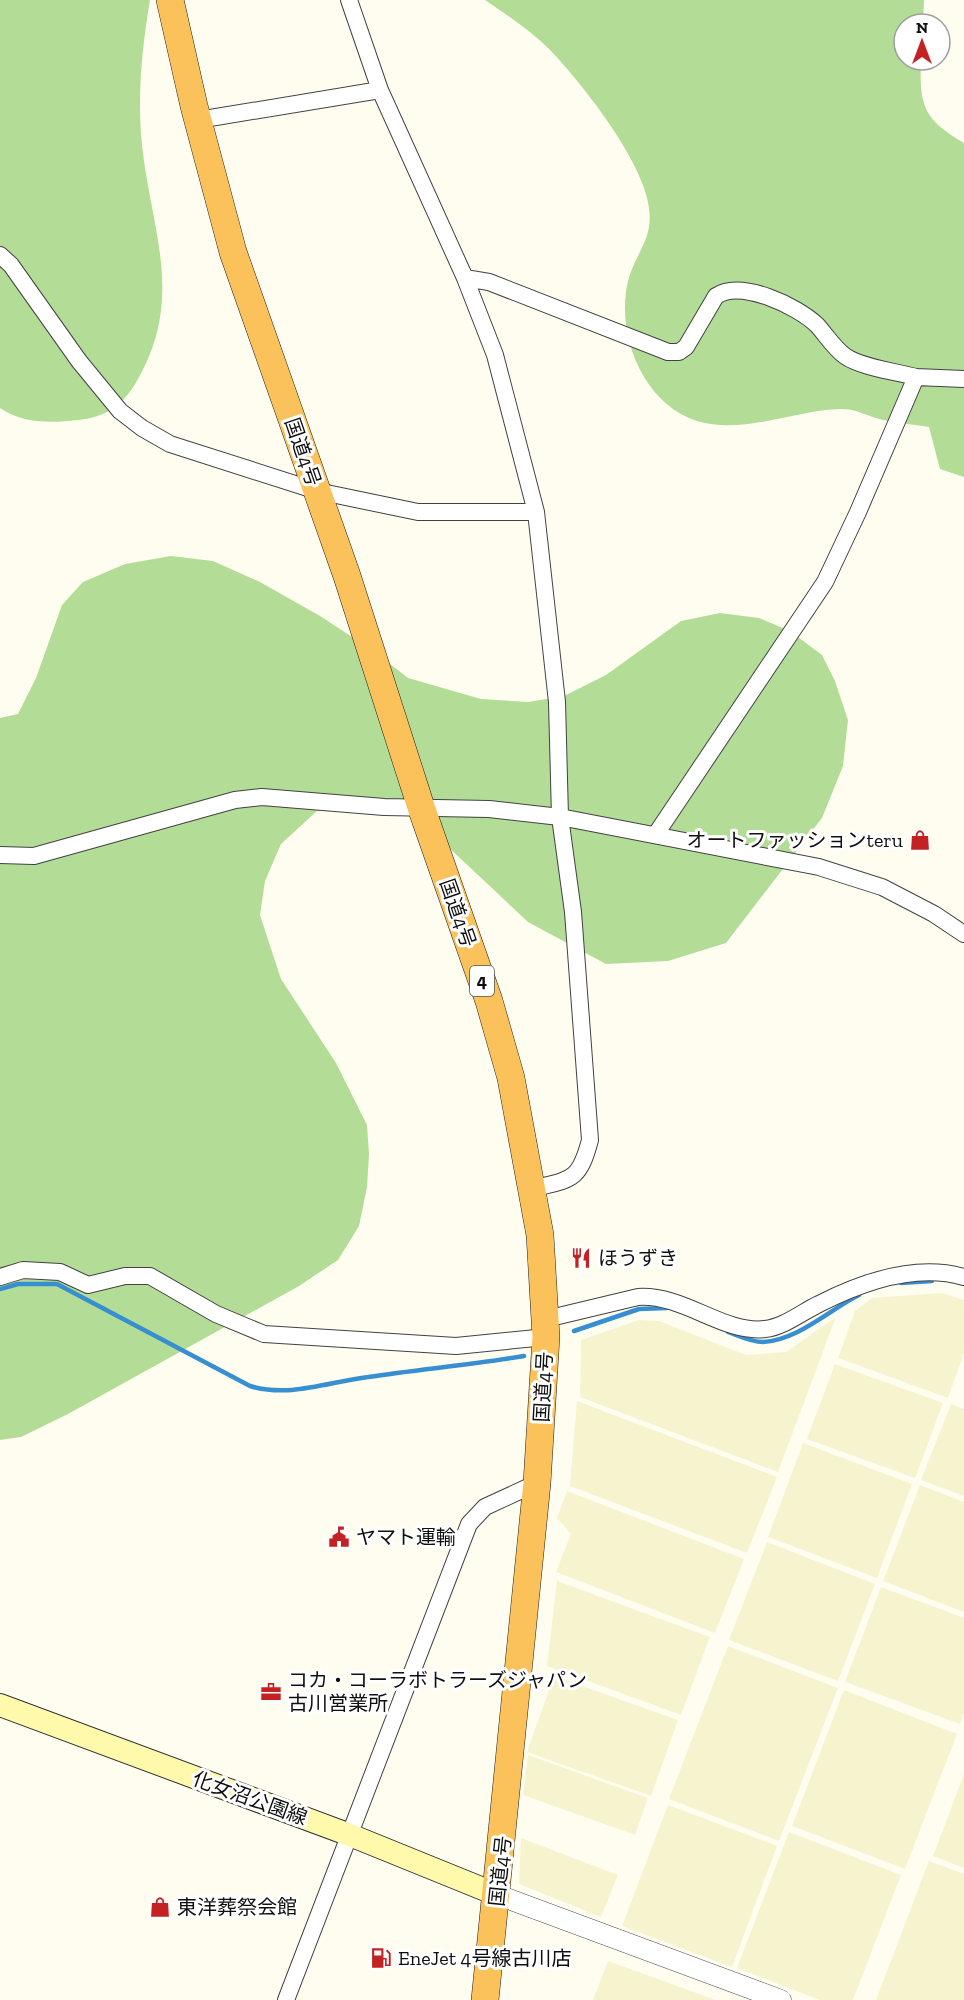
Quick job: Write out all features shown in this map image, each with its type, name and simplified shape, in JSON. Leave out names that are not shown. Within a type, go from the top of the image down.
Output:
[{"type":"highway","name":"国道4号","points":[[170,0],[198,120],[233,252],[347,576],[421,807],[489,1001],[511,1078],[540,1235],[546,1328],[537,1483],[498,1895],[485,2000]]},
{"type":"main road","name":"化女沼公園線","points":[[0,1705],[350,1835],[498,1895]]},
{"type":"street","points":[[349,0],[380,90],[465,278],[495,355],[536,512],[557,702],[560,817],[573,912],[590,1140],[583,1167],[572,1177],[531,1189]]},
{"type":"street","points":[[198,120],[380,90]]},
{"type":"street","points":[[0,255],[11,265],[105,394],[120,411],[142,428],[170,444],[317,492],[418,512],[536,512]]},
{"type":"street","points":[[465,278],[489,282],[668,351],[679,352],[686,347],[716,296],[723,291],[738,289],[782,302],[815,323],[845,356],[855,361],[916,377],[964,379]]},
{"type":"street","points":[[656,834],[825,582],[916,377]]},
{"type":"street","points":[[0,855],[34,856],[235,800],[262,797],[373,806],[489,809],[560,817],[819,867],[882,887],[934,914],[964,934]]},
{"type":"street","points":[[0,1277],[23,1270],[60,1272],[88,1284],[125,1276],[150,1276],[224,1318],[264,1334],[456,1346],[546,1328],[638,1297],[654,1296],[670,1299],[744,1328],[766,1329],[780,1325],[820,1303],[880,1279],[902,1275],[953,1274],[964,1277]]},
{"type":"street","points":[[286,2000],[469,1524],[485,1507],[537,1483]]},
{"type":"street","points":[[498,1895],[781,2000]]},
{"type":"shaded area","points":[[942,1293],[964,1300],[964,1353],[948,1398],[838,1358],[855,1311],[872,1298]]},
{"type":"shaded area","points":[[836,1317],[778,1472],[580,1397],[581,1340],[639,1320],[659,1321],[746,1355],[786,1352]]},
{"type":"shaded area","points":[[835,1364],[943,1403],[915,1478],[807,1439]]},
{"type":"shaded area","points":[[577,1401],[777,1477],[747,1553],[570,1486]]},
{"type":"shaded area","points":[[951,1404],[964,1409],[964,1496],[921,1480]]},
{"type":"shaded area","points":[[803,1443],[912,1484],[877,1578],[768,1537]]},
{"type":"shaded area","points":[[920,1485],[964,1502],[964,1612],[883,1581]]},
{"type":"shaded area","points":[[567,1491],[744,1559],[715,1633],[556,1572],[571,1534],[557,1518]]},
{"type":"shaded area","points":[[767,1542],[875,1584],[838,1681],[729,1640]]},
{"type":"shaded area","points":[[557,1581],[710,1637],[681,1715],[547,1666]]},
{"type":"shaded area","points":[[881,1587],[964,1618],[964,1713],[960,1724],[845,1682]]},
{"type":"shaded area","points":[[728,1646],[838,1688],[779,1841],[669,1799]]},
{"type":"shaded area","points":[[554,1676],[678,1720],[651,1796],[527,1752]]},
{"type":"shaded area","points":[[844,1690],[957,1734],[905,1869],[792,1826]]},
{"type":"shaded area","points":[[528,1755],[648,1798],[635,1835],[523,1795]]},
{"type":"shaded area","points":[[964,1774],[964,1868],[933,1856]]},
{"type":"shaded area","points":[[668,1805],[777,1846],[732,1967],[622,1926]]},
{"type":"shaded area","points":[[789,1832],[901,1875],[853,2000],[820,2000],[737,1968]]},
{"type":"shaded area","points":[[521,1838],[618,1875],[601,1917],[519,1884]]},
{"type":"shaded area","points":[[929,1861],[964,1874],[964,2000],[876,2000]]},
{"type":"shaded area","points":[[608,1961],[716,2000],[593,2000]]},
{"type":"green space","points":[[0,0],[150,0],[143,54],[140,108],[146,176],[161,263],[160,319],[152,349],[133,388],[114,408],[98,416],[57,422],[38,421],[18,417],[0,408]]},
{"type":"green space","points":[[485,0],[924,0],[924,12],[892,12],[892,72],[921,72],[923,100],[932,119],[964,143],[964,477],[940,469],[929,427],[889,421],[841,409],[823,410],[751,424],[715,425],[697,421],[679,413],[663,401],[650,386],[632,351],[625,311],[629,277],[648,233],[649,206],[644,188],[628,153],[590,97],[550,50]]},
{"type":"green space","points":[[171,556],[213,561],[260,582],[320,616],[372,650],[408,678],[481,699],[528,702],[564,696],[606,675],[681,621],[720,613],[759,618],[790,631],[822,655],[835,681],[848,720],[843,766],[822,818],[726,943],[668,961],[606,964],[528,922],[445,844],[406,813],[351,808],[317,811],[281,844],[265,881],[260,915],[281,979],[336,1063],[367,1125],[369,1154],[367,1187],[359,1226],[338,1260],[299,1286],[68,1414],[21,1437],[0,1440],[0,718],[18,714],[36,678],[62,605],[83,582],[125,564]]},
{"type":"waterway","points":[[901,1283],[932,1281]]},
{"type":"waterway","points":[[0,1289],[18,1284],[57,1284],[250,1386],[265,1389],[294,1390],[368,1377],[524,1356]]},
{"type":"waterway","points":[[728,1332],[754,1341],[776,1340],[801,1330],[859,1295]]},
{"type":"waterway","points":[[574,1331],[639,1309],[667,1308]]},
{"type":"place","name":"オートファッションteru","points":[[920,840]]},
{"type":"place","name":"ほうずき","points":[[581,1258]]},
{"type":"place","name":"ヤマト運輸","points":[[339,1537]]},
{"type":"place","name":"コカ・コーラボトラーズジャパン 古川営業所","points":[[271,1692]]},
{"type":"place","name":"東洋葬祭会館","points":[[160,1907]]},
{"type":"place","name":"EneJet 4号線古川店","points":[[381,1958]]}]
